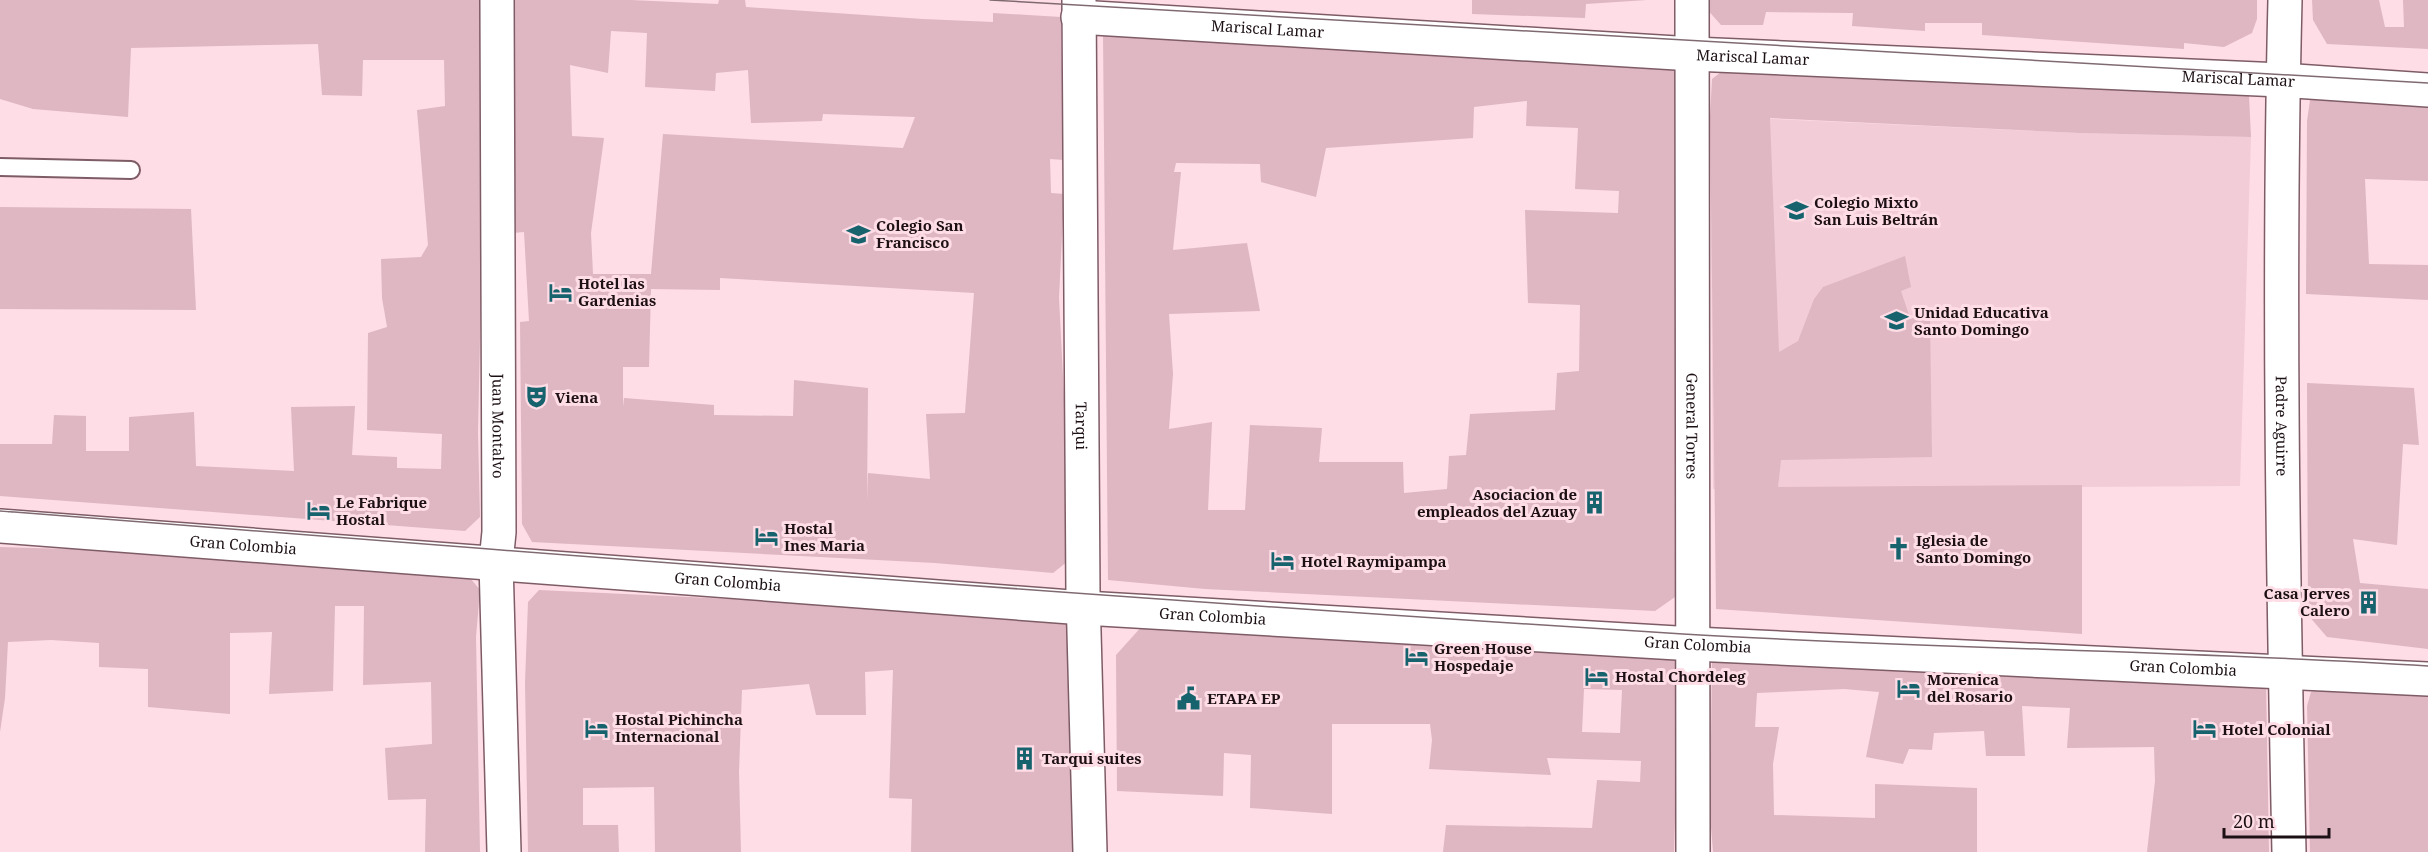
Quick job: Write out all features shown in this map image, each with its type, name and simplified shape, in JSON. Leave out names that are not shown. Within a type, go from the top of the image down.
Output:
[{"type":"street","name":"Juan Montalvo","points":[[497,0],[499,532],[496,562],[504,852]]},
{"type":"street","name":"General Torres","points":[[1692,0],[1693,852]]},
{"type":"street","name":"Padre Aguirre","points":[[2285,0],[2281,80],[2285,670],[2289,852]]},
{"type":"street","name":"Mariscal Lamar","points":[[1079,8],[1693,54],[2281,80],[2428,90]]},
{"type":"street","name":"Tarqui","points":[[1079,8],[1084,608],[1090,852]]},
{"type":"street","name":"Gran Colombia","points":[[0,526],[1084,608],[1694,644],[2285,670],[2428,679]]},
{"type":"lane","points":[[0,167],[131,171]]},
{"type":"shaded area","name":"Unidad Educativa Santo Domingo","points":[[1710,116],[2079,133],[2251,137],[2240,486],[1713,489]]},
{"type":"building","points":[[0,0],[480,0],[482,244],[478,433],[480,517],[465,531],[0,496],[0,444],[52,444],[54,415],[86,416],[86,451],[129,451],[129,417],[194,412],[196,466],[294,471],[291,407],[355,406],[352,455],[397,457],[397,468],[441,469],[442,434],[367,430],[368,333],[387,327],[382,298],[381,259],[421,257],[428,245],[417,110],[445,106],[444,60],[363,60],[362,96],[322,95],[318,44],[131,48],[128,117],[33,109],[0,99]]},
{"type":"building","points":[[513,0],[631,0],[718,4],[719,0],[745,0],[746,7],[923,19],[993,22],[993,13],[1061,17],[1064,160],[1050,159],[1051,193],[1064,194],[1059,298],[1067,455],[1068,561],[1053,573],[935,563],[532,542],[522,524],[520,322],[529,321],[524,232],[513,233]],"holes":[[[611,31],[647,33],[645,87],[715,91],[716,73],[748,70],[751,123],[822,121],[823,114],[915,117],[903,148],[663,134],[651,274],[593,274],[591,233],[604,138],[572,136],[570,65],[608,73]],[[720,278],[974,293],[965,413],[926,414],[930,479],[868,473],[867,501],[868,388],[794,380],[793,416],[714,415],[714,405],[624,398],[623,407],[623,367],[649,367],[651,289],[720,290]]]},
{"type":"building","points":[[1472,0],[1647,0],[1586,4],[1585,18],[1472,14]]},
{"type":"building","points":[[1705,0],[2257,0],[2257,19],[2252,33],[2224,47],[2184,43],[2184,49],[1982,35],[1982,23],[1925,23],[1925,31],[1852,26],[1853,13],[1766,12],[1763,25],[1721,25],[1705,7]]},
{"type":"building","points":[[2312,0],[2379,0],[2385,27],[2404,27],[2403,0],[2428,0],[2428,49],[2327,44],[2313,20]]},
{"type":"building","points":[[1103,34],[1676,62],[1675,597],[1655,611],[1205,589],[1108,580]],"holes":[[[1527,101],[1526,126],[1578,128],[1575,189],[1619,191],[1618,213],[1525,210],[1528,303],[1580,305],[1579,371],[1557,373],[1555,410],[1470,414],[1466,455],[1449,456],[1447,489],[1404,493],[1403,462],[1319,462],[1322,428],[1250,425],[1245,510],[1208,510],[1212,422],[1169,429],[1173,374],[1169,314],[1260,311],[1247,243],[1173,250],[1181,172],[1174,172],[1176,163],[1260,164],[1261,182],[1316,197],[1326,148],[1473,138],[1474,107]]]},
{"type":"building","points":[[1725,69],[2249,96],[2251,137],[2079,133],[1770,118],[1779,352],[1798,341],[1814,299],[1823,287],[1905,256],[1911,287],[1901,291],[1910,318],[1930,318],[1932,457],[1781,460],[1778,487],[2082,485],[2082,634],[1716,609],[1710,116],[1712,79]]},
{"type":"building","points":[[2315,93],[2428,102],[2428,181],[2365,179],[2369,264],[2428,265],[2428,300],[2306,294],[2307,121],[2310,100]]},
{"type":"building","points":[[0,207],[191,209],[196,310],[0,309]]},
{"type":"building","points":[[2307,383],[2414,388],[2419,445],[2403,444],[2397,545],[2353,539],[2360,583],[2428,589],[2428,649],[2327,637],[2308,615]]},
{"type":"building","points":[[0,547],[462,568],[480,590],[476,637],[480,852],[425,852],[426,799],[388,800],[385,748],[432,744],[431,682],[363,685],[364,606],[335,606],[333,691],[269,694],[272,632],[230,633],[230,714],[148,707],[148,669],[99,667],[99,643],[51,640],[8,642],[5,698],[0,732]]},
{"type":"building","points":[[539,590],[818,603],[976,617],[1071,620],[1078,852],[911,852],[912,799],[889,798],[893,670],[865,672],[866,715],[816,715],[809,684],[742,690],[739,772],[741,852],[655,852],[654,787],[583,788],[583,825],[618,825],[619,852],[528,852],[525,683],[528,602]]},
{"type":"building","points":[[1143,625],[1680,657],[1674,852],[1443,852],[1446,825],[1592,828],[1597,780],[1640,782],[1641,761],[1547,758],[1551,775],[1429,769],[1432,740],[1430,724],[1332,724],[1332,814],[1250,808],[1251,755],[1224,753],[1223,796],[1117,791],[1116,655]],"holes":[[[1584,689],[1622,690],[1620,733],[1582,732]]]},
{"type":"building","points":[[1712,659],[2266,681],[2269,852],[2147,852],[2155,781],[2154,747],[2067,748],[2070,708],[2022,706],[2025,756],[1986,756],[1984,731],[1934,733],[1932,750],[1909,749],[1903,764],[1866,757],[1879,692],[1844,689],[1757,693],[1755,727],[1779,727],[1773,764],[1774,815],[1875,818],[1875,784],[1977,788],[1977,852],[1713,852],[1710,814]]},
{"type":"building","points":[[2328,688],[2428,695],[2428,852],[2310,852],[2307,706],[2311,692]]},
{"type":"tram line","points":[[990,0],[2428,83]]},
{"type":"tram line","points":[[0,511],[1051,591],[1683,634],[2242,656],[2428,666]]},
{"type":"place","name":"Colegio Mixto San Luis Beltrán","points":[[1796,211]]},
{"type":"place","name":"Colegio San Francisco","points":[[858,234]]},
{"type":"place","name":"Hotel las Gardenias","points":[[560,292]]},
{"type":"place","name":"Unidad Educativa Santo Domingo","points":[[1896,321]]},
{"type":"place","name":"Viena","points":[[537,397]]},
{"type":"place","name":"Asociacion de empleados del Azuay","points":[[1595,503]]},
{"type":"place","name":"Le Fabrique Hostal","points":[[318,511]]},
{"type":"place","name":"Hostal Ines Maria","points":[[766,537]]},
{"type":"place","name":"Iglesia de Santo Domingo","points":[[1898,549]]},
{"type":"place","name":"Hotel Raymipampa","points":[[1283,561]]},
{"type":"place","name":"Casa Jerves Calero","points":[[2368,602]]},
{"type":"place","name":"Green House Hospedaje","points":[[1416,657]]},
{"type":"place","name":"Hostal Chordeleg","points":[[1597,676]]},
{"type":"place","name":"Morenica del Rosario","points":[[1909,688]]},
{"type":"place","name":"ETAPA EP","points":[[1189,698]]},
{"type":"place","name":"Hostal Pichincha Internacional","points":[[597,728]]},
{"type":"place","name":"Hotel Colonial","points":[[2204,729]]},
{"type":"place","name":"Tarqui suites","points":[[1024,758]]}]
